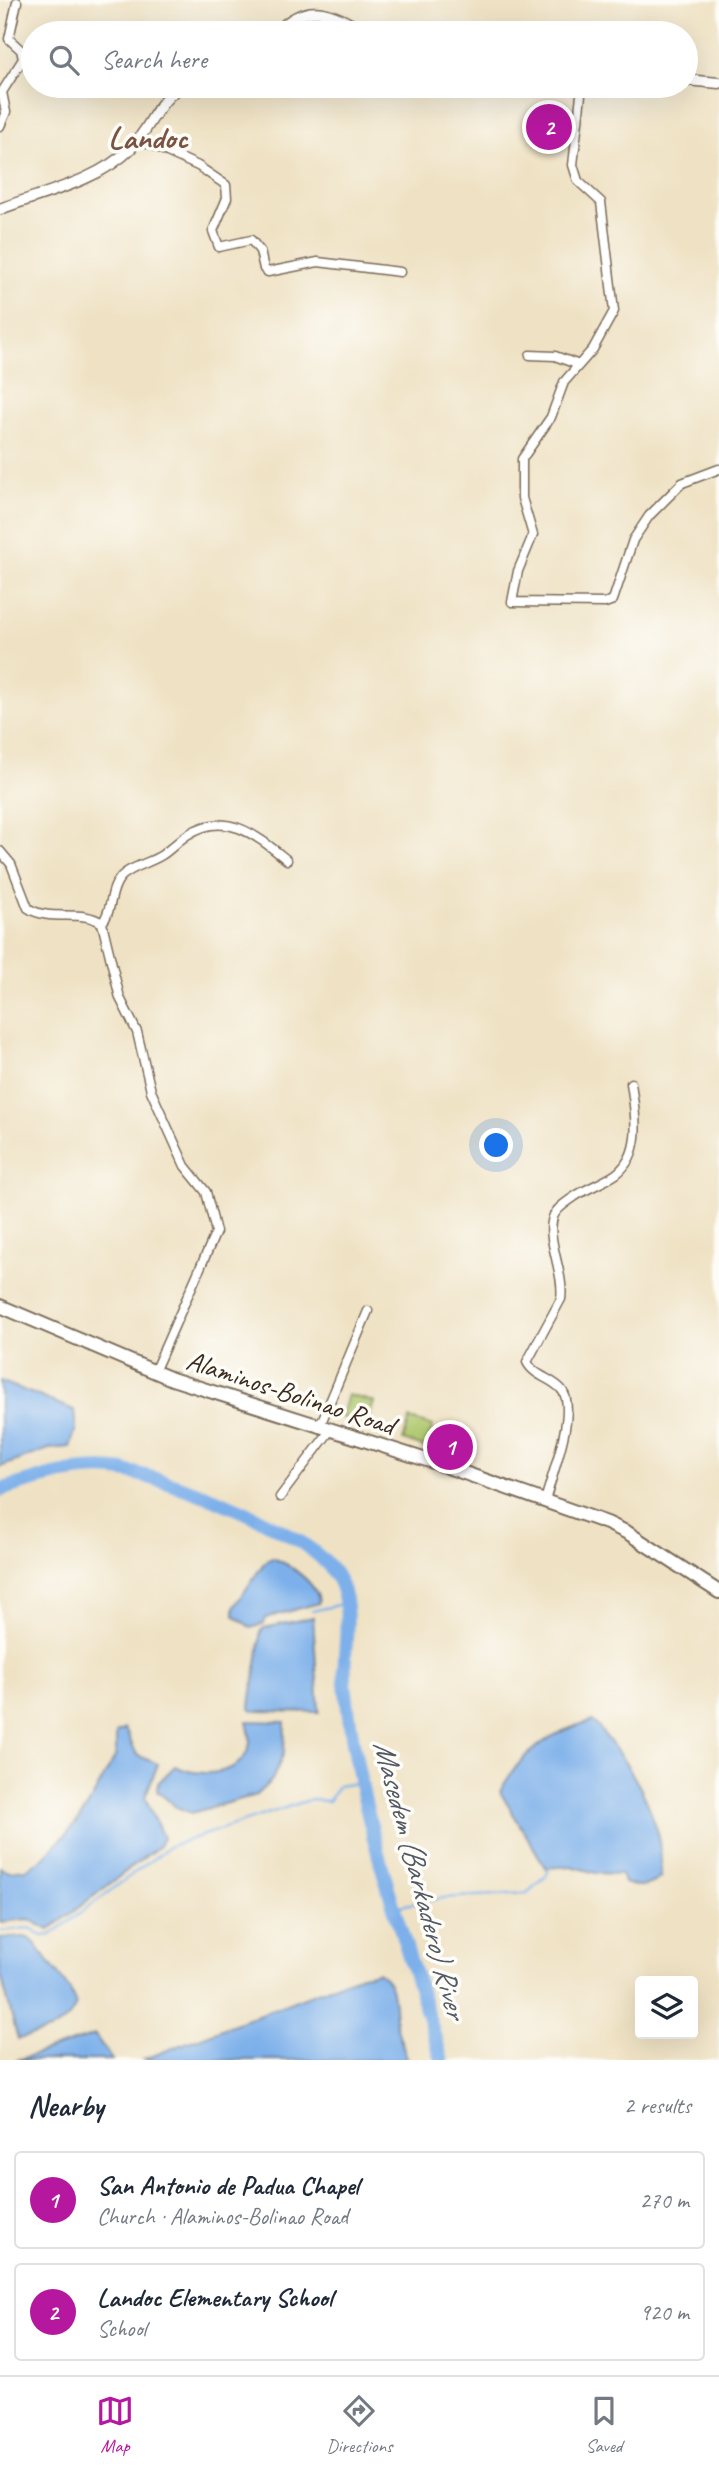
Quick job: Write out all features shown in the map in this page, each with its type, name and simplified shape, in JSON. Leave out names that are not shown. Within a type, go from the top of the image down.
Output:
[{"type":"main road","name":"Alaminos-Bolinao Road","points":[[0,1306],[154,1372],[324,1430],[436,1463],[628,1533],[719,1592]]},
{"type":"street","points":[[17,2],[9,39],[21,49]]},
{"type":"street","points":[[286,21],[293,13],[310,8],[343,21]]},
{"type":"street","points":[[0,126],[6,112],[2,93],[21,63]]},
{"type":"street","points":[[698,81],[719,83]]},
{"type":"street","points":[[0,208],[102,168],[131,149],[167,98]]},
{"type":"street","points":[[581,98],[573,165],[578,181],[601,202],[614,306],[599,339],[564,382],[551,417],[522,461],[522,498],[533,535],[518,571],[513,603],[604,603],[613,600],[633,540],[649,516],[682,483],[719,469]]},
{"type":"street","points":[[139,139],[198,166],[226,185],[227,198],[213,231],[219,247],[251,240],[260,251],[264,269],[268,272],[318,262],[400,272]]},
{"type":"street","points":[[530,355],[555,356],[579,365]]},
{"type":"street","points":[[154,1372],[216,1232],[216,1223],[206,1192],[182,1161],[151,1091],[137,1032],[120,998],[102,923],[122,876],[154,860],[186,835],[216,823],[250,832],[287,860]]},
{"type":"street","points":[[0,851],[11,864],[28,908],[40,915],[84,917],[102,923]]},
{"type":"street","points":[[545,1501],[569,1409],[563,1390],[533,1371],[527,1362],[561,1299],[558,1256],[552,1237],[553,1218],[562,1205],[615,1175],[628,1160],[635,1134],[631,1083]]},
{"type":"street","points":[[280,1497],[324,1430],[368,1311]]},
{"type":"green space","points":[[348,1395],[374,1402],[367,1425],[341,1417]]},
{"type":"green space","points":[[410,1419],[433,1426],[426,1448],[403,1440]]},
{"type":"water","points":[[0,1381],[74,1410],[76,1429],[70,1447],[49,1449],[0,1467]]},
{"type":"water","points":[[272,1558],[287,1565],[309,1582],[318,1596],[319,1603],[265,1618],[264,1624],[251,1628],[234,1615],[234,1607],[264,1563]]},
{"type":"water","points":[[313,1617],[319,1712],[253,1711],[250,1709],[260,1632],[264,1628]]},
{"type":"water","points":[[247,1721],[285,1722],[284,1753],[272,1780],[256,1795],[191,1813],[176,1807],[157,1791],[158,1783],[175,1766],[207,1773],[219,1772],[239,1763],[250,1743]]},
{"type":"water","points":[[593,1721],[620,1755],[652,1814],[661,1856],[660,1878],[647,1885],[634,1886],[624,1883],[621,1874],[596,1873],[571,1866],[546,1868],[500,1792],[517,1766],[538,1746],[564,1731]]},
{"type":"water","points":[[125,1729],[137,1755],[158,1764],[145,1797],[163,1838],[159,1846],[49,1930],[29,1919],[0,1922],[0,1867],[9,1871],[25,1869],[41,1860],[71,1829],[85,1811],[116,1755],[116,1733]]},
{"type":"water","points":[[26,1937],[34,1942],[70,1990],[76,2005],[60,2025],[18,2039],[0,1972],[0,1938]]},
{"type":"water","points":[[378,1972],[385,1977],[392,1990],[395,2020],[408,2060],[142,2060],[361,1975]]},
{"type":"water","points":[[95,2035],[112,2060],[17,2060]]},
{"type":"waterway","name":"Masedem (Barkadero) River","points":[[0,1490],[46,1477],[93,1469],[147,1476],[206,1496],[270,1524],[298,1540],[320,1557],[335,1574],[347,1613],[345,1682],[360,1779],[384,1874],[442,2060]]},
{"type":"waterway","points":[[312,1611],[346,1603]]},
{"type":"waterway","points":[[0,1931],[31,1928],[42,1936],[51,1935],[170,1846],[309,1800],[329,1801],[338,1786],[362,1782]]},
{"type":"waterway","points":[[394,1907],[442,1898],[527,1893],[546,1876],[550,1866]]},
{"type":"place","name":"Landoc Elementary School","points":[[549,127]]},
{"type":"place","name":"San Antonio de Padua Chapel","points":[[450,1447]]},
{"type":"district","name":"Landoc","points":[[148,137]]}]
